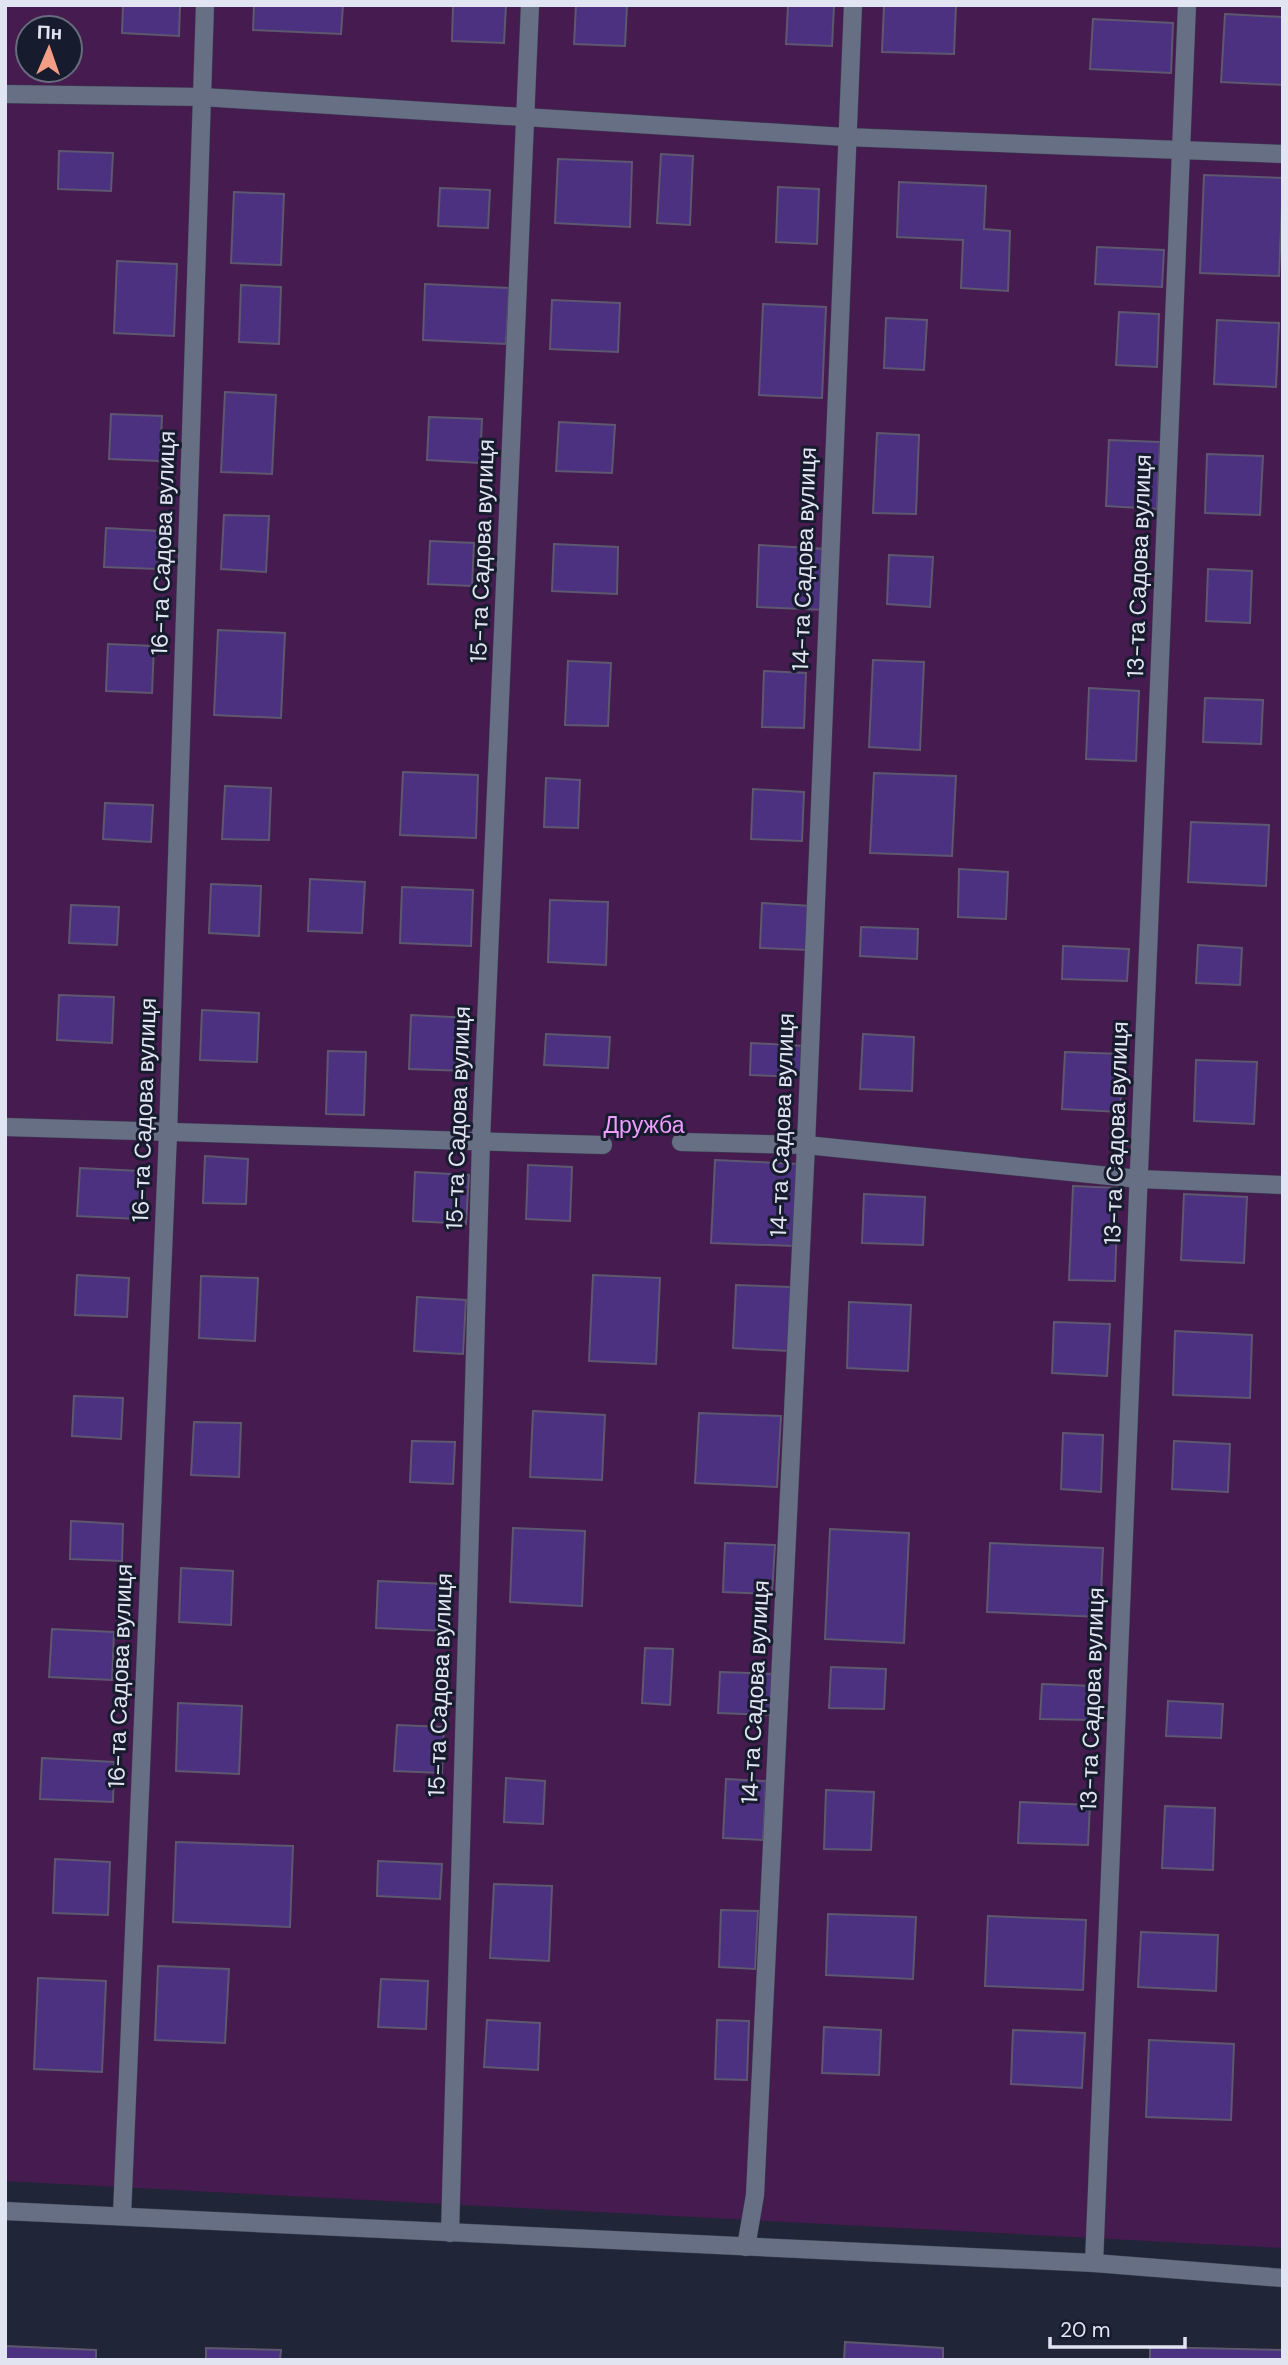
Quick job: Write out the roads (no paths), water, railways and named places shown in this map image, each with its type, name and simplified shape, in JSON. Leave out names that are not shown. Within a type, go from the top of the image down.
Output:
[{"type":"street","name":"16-та Садова вулиця","points":[[122,2215],[168,1134],[205,5]]},
{"type":"street","name":"15-та Садова вулиця","points":[[450,2233],[481,1140],[530,5]]},
{"type":"street","name":"14-та Садова вулиця","points":[[746,2247],[755,2195],[806,1145],[845,137],[853,5]]},
{"type":"street","name":"13-та Садова вулиця","points":[[1094,2263],[1187,5]]},
{"type":"street","points":[[5,94],[202,97],[845,137],[1283,154]]},
{"type":"street","points":[[5,1127],[603,1145]]},
{"type":"street","points":[[681,1142],[806,1145],[1139,1178],[1283,1185]]},
{"type":"street","points":[[5,2211],[1094,2263],[1283,2278]]},
{"type":"park label","name":"Дружба","points":[[644,1125]]}]
